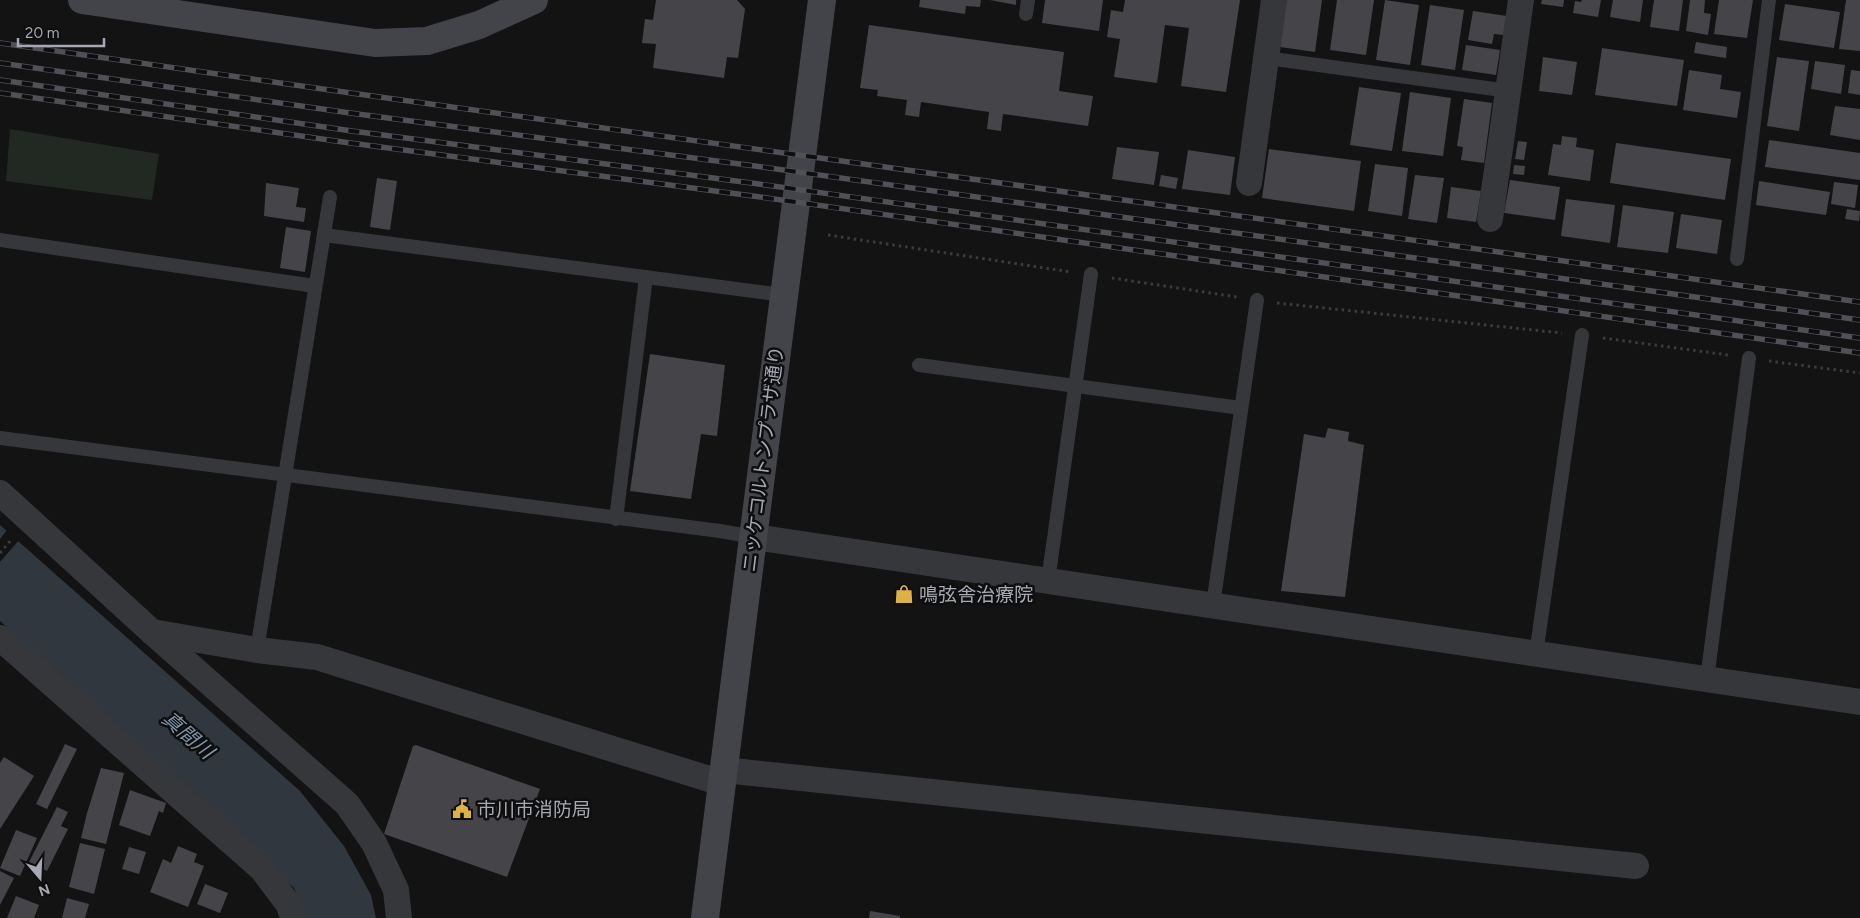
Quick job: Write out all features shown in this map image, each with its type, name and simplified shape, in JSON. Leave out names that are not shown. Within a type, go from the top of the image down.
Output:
[{"type":"street","points":[[82,0],[375,43],[427,41],[479,25],[534,0]]},
{"type":"street","name":"ニッケコルトンプラザ通り","points":[[705,918],[822,0]]},
{"type":"street","points":[[1249,183],[1274,0]]},
{"type":"street","points":[[1490,219],[1521,0]]},
{"type":"street","points":[[0,493],[152,632],[347,804],[374,843],[396,890],[400,918]]},
{"type":"street","points":[[754,537],[1860,702]]},
{"type":"street","points":[[152,632],[257,650],[316,657],[723,777],[1636,866]]},
{"type":"street","points":[[0,638],[262,869],[289,905],[293,918]]},
{"type":"lane","points":[[1026,14],[1028,0]]},
{"type":"lane","points":[[1738,259],[1769,0]]},
{"type":"lane","points":[[1266,58],[1509,91]]},
{"type":"lane","points":[[257,650],[330,196]]},
{"type":"lane","points":[[324,235],[783,295]]},
{"type":"lane","points":[[0,240],[315,286]]},
{"type":"lane","points":[[1048,581],[1091,274]]},
{"type":"lane","points":[[616,518],[646,277]]},
{"type":"lane","points":[[1213,605],[1257,300]]},
{"type":"lane","points":[[1536,654],[1582,336]]},
{"type":"lane","points":[[1707,679],[1750,358]]},
{"type":"lane","points":[[918,365],[1242,408]]},
{"type":"lane","points":[[0,438],[720,531],[754,537]]},
{"type":"path","points":[[828,235],[1257,300],[1582,336],[1860,373]]},
{"type":"shaded area","points":[[10,129],[159,154],[152,200],[6,181]]},
{"type":"water","name":"真間川","points":[[0,525],[300,791],[344,846],[371,895],[376,918],[306,918],[294,888],[0,621]]},
{"type":"pier","points":[[8,529],[20,539],[0,562],[0,539]]},
{"type":"building","points":[[656,0],[737,0],[745,9],[738,58],[727,57],[724,78],[653,68],[656,44],[642,43],[645,19],[653,20]]},
{"type":"building","points":[[920,0],[981,0],[980,7],[966,6],[965,14],[919,7]]},
{"type":"building","points":[[990,0],[1016,0],[1016,5]]},
{"type":"building","points":[[1045,0],[1103,0],[1099,31],[1042,23]]},
{"type":"building","points":[[1125,0],[1240,0],[1226,92],[1181,86],[1189,28],[1165,25],[1157,83],[1114,77],[1120,39],[1107,37],[1111,10],[1123,12]]},
{"type":"building","points":[[1286,0],[1322,0],[1315,52],[1280,47]]},
{"type":"building","points":[[1337,0],[1374,0],[1366,55],[1330,50]]},
{"type":"building","points":[[1385,0],[1419,5],[1410,65],[1376,60]]},
{"type":"building","points":[[1542,0],[1564,0],[1563,7],[1541,4]]},
{"type":"building","points":[[1582,0],[1601,0],[1598,17],[1573,13],[1575,1],[1581,2]]},
{"type":"building","points":[[1613,0],[1643,0],[1640,22],[1610,17]]},
{"type":"building","points":[[1654,0],[1683,0],[1679,31],[1650,27]]},
{"type":"building","points":[[1690,0],[1705,0],[1704,13],[1711,14],[1708,35],[1686,31]]},
{"type":"building","points":[[1719,0],[1753,0],[1747,38],[1714,34]]},
{"type":"building","points":[[1846,0],[1860,0],[1860,51],[1839,49]]},
{"type":"building","points":[[1785,4],[1840,12],[1834,48],[1779,40]]},
{"type":"building","points":[[1430,5],[1464,10],[1455,70],[1421,65]]},
{"type":"building","points":[[1473,11],[1507,16],[1504,35],[1494,34],[1492,44],[1468,40]]},
{"type":"building","points":[[869,25],[1064,52],[1059,91],[1093,96],[1088,126],[1003,114],[1001,131],[987,129],[989,112],[921,102],[919,117],[905,115],[907,100],[877,96],[878,90],[860,88]]},
{"type":"building","points":[[1696,42],[1727,47],[1726,58],[1694,53]]},
{"type":"building","points":[[1466,45],[1500,50],[1496,75],[1462,70]]},
{"type":"building","points":[[1602,48],[1684,60],[1677,106],[1595,95]]},
{"type":"building","points":[[1543,57],[1577,62],[1572,95],[1539,91]]},
{"type":"building","points":[[1777,57],[1809,61],[1799,131],[1767,126]]},
{"type":"building","points":[[1815,61],[1845,65],[1841,94],[1811,89]]},
{"type":"building","points":[[1689,70],[1722,75],[1720,89],[1741,92],[1737,118],[1683,110]]},
{"type":"building","points":[[1851,70],[1860,71],[1860,95],[1848,93]]},
{"type":"building","points":[[1359,87],[1401,93],[1392,151],[1350,145]]},
{"type":"building","points":[[1410,92],[1451,98],[1443,156],[1402,151]]},
{"type":"building","points":[[1464,99],[1492,103],[1484,163],[1461,160],[1463,147],[1457,146]]},
{"type":"building","points":[[1835,106],[1860,109],[1860,140],[1830,135]]},
{"type":"building","points":[[1562,136],[1577,138],[1576,147],[1594,150],[1590,181],[1548,175],[1553,144],[1561,145]]},
{"type":"building","points":[[1769,140],[1860,153],[1860,180],[1765,167]]},
{"type":"building","points":[[1518,141],[1527,142],[1524,160],[1515,159]]},
{"type":"building","points":[[1616,143],[1731,159],[1725,200],[1610,183]]},
{"type":"building","points":[[1117,147],[1159,152],[1154,185],[1112,179]]},
{"type":"building","points":[[1269,149],[1361,161],[1354,211],[1262,198]]},
{"type":"building","points":[[1188,150],[1235,157],[1230,195],[1182,189]]},
{"type":"building","points":[[1375,164],[1408,168],[1402,216],[1368,211]]},
{"type":"building","points":[[1514,165],[1525,166],[1524,175],[1513,174]]},
{"type":"building","points":[[1161,175],[1178,178],[1176,189],[1159,186]]},
{"type":"building","points":[[1415,175],[1444,178],[1437,223],[1408,219]]},
{"type":"building","points":[[377,178],[397,181],[390,230],[370,227]]},
{"type":"building","points":[[1510,180],[1560,187],[1555,220],[1504,213]]},
{"type":"building","points":[[1759,181],[1830,192],[1826,215],[1756,205]]},
{"type":"building","points":[[1834,182],[1858,185],[1855,208],[1831,204]]},
{"type":"building","points":[[266,183],[299,188],[296,207],[306,208],[304,222],[264,216]]},
{"type":"building","points":[[1451,187],[1481,191],[1476,222],[1447,218]]},
{"type":"building","points":[[1566,199],[1615,205],[1610,243],[1561,236]]},
{"type":"building","points":[[1623,205],[1674,212],[1668,253],[1617,247]]},
{"type":"building","points":[[1847,209],[1860,211],[1859,221],[1845,219]]},
{"type":"building","points":[[1681,214],[1722,220],[1717,254],[1676,248]]},
{"type":"building","points":[[286,227],[311,231],[305,272],[280,268]]},
{"type":"building","points":[[650,354],[725,365],[717,436],[701,434],[691,499],[630,491]]},
{"type":"building","points":[[1328,428],[1349,432],[1348,441],[1364,445],[1345,597],[1281,591],[1304,434],[1325,438]]},
{"type":"building","points":[[65,744],[77,749],[47,809],[36,804]]},
{"type":"building","points":[[416,745],[540,789],[507,877],[384,834],[413,746]]},
{"type":"building","points":[[4,757],[34,776],[0,829],[0,763]]},
{"type":"building","points":[[101,768],[124,773],[106,844],[81,838]]},
{"type":"building","points":[[130,790],[166,803],[163,813],[159,811],[150,836],[119,825]]},
{"type":"building","points":[[57,807],[68,812],[61,826],[68,829],[47,871],[29,862]]},
{"type":"building","points":[[16,830],[37,838],[20,876],[0,868]]},
{"type":"building","points":[[80,843],[105,849],[94,894],[69,887]]},
{"type":"building","points":[[178,846],[197,854],[194,862],[204,866],[188,907],[150,892],[163,859],[171,863]]},
{"type":"building","points":[[129,847],[146,852],[139,874],[122,869]]},
{"type":"building","points":[[0,871],[14,878],[0,905]]},
{"type":"building","points":[[205,884],[228,893],[220,913],[197,904]]},
{"type":"building","points":[[16,896],[39,905],[34,918],[7,918]]},
{"type":"building","points":[[67,898],[89,904],[85,918],[62,918]]},
{"type":"building","points":[[870,911],[900,916],[900,918],[869,918]]},
{"type":"railway","points":[[0,43],[1860,302]]},
{"type":"railway","points":[[0,63],[350,113],[755,166],[1860,320]]},
{"type":"railway","points":[[0,80],[352,131],[759,184],[1860,338]]},
{"type":"railway","points":[[0,93],[343,142],[753,196],[1860,353]]},
{"type":"place","name":"鳴弦舎治療院","points":[[904,594]]},
{"type":"place","name":"市川市消防局","points":[[462,809]]}]
